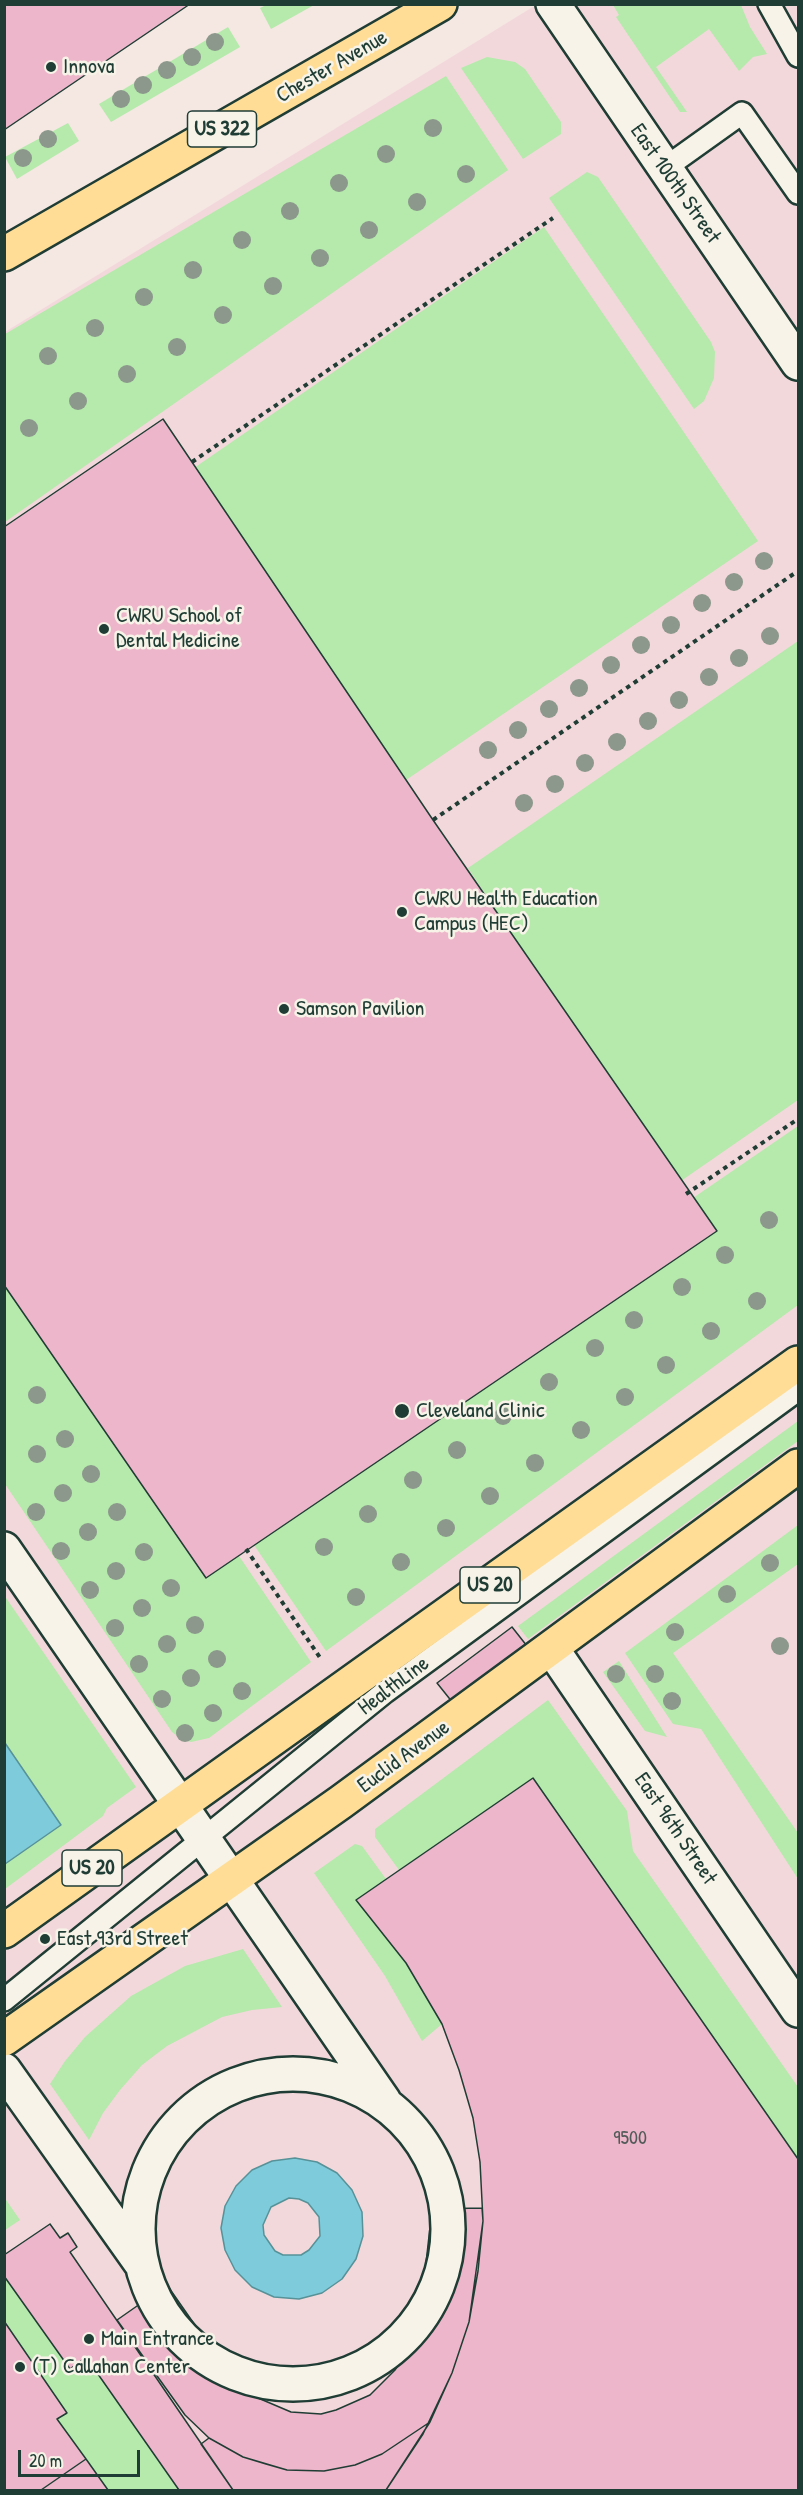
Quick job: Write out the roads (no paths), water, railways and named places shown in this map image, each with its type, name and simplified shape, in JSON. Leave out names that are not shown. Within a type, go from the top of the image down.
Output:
[{"type":"main road","name":"Chester Avenue","points":[[4,254],[440,4]]},
{"type":"main road","name":"US 20","points":[[4,1931],[798,1363]]},
{"type":"main road","name":"Euclid Avenue","points":[[4,2039],[58,2004],[341,1803],[798,1466]]},
{"type":"street","name":"East 100th Street","points":[[552,4],[798,363]]},
{"type":"street","points":[[4,1550],[389,2107],[423,2145],[444,2192],[448,2217],[443,2268],[435,2292],[422,2315],[387,2353],[341,2376],[316,2382],[282,2383],[241,2375],[217,2364],[195,2350],[177,2332],[158,2304],[142,2265],[4,2070]]},
{"type":"street","name":"East 96th Street","points":[[552,1649],[798,2010]]},
{"type":"street","points":[[142,2265],[138,2240],[139,2214],[152,2165],[180,2123],[214,2097],[244,2082],[269,2076],[295,2074],[345,2083],[368,2093],[389,2107]]},
{"type":"lane","points":[[772,6],[798,38]]},
{"type":"lane","points":[[772,6],[798,56]]},
{"type":"lane","points":[[665,168],[742,113],[798,193]]},
{"type":"lane","name":"HealthLine","points":[[4,2000],[384,1692],[798,1390]]},
{"type":"water","points":[[5,1743],[61,1825],[4,1864]]},
{"type":"water","points":[[295,2158],[317,2162],[337,2173],[352,2190],[362,2212],[363,2236],[356,2259],[342,2279],[322,2293],[299,2299],[274,2297],[252,2287],[235,2270],[225,2250],[221,2228],[225,2206],[236,2186],[252,2170],[272,2161]],"holes":[[[289,2198],[308,2203],[319,2217],[320,2236],[309,2250],[301,2255],[283,2255],[275,2251],[264,2235],[263,2225],[271,2207]]]},
{"type":"place","name":"Innova","points":[[51,67]]},
{"type":"place","name":"CWRU School of Dental Medicine","points":[[104,629]]},
{"type":"place","name":"CWRU Health Education Campus (HEC)","points":[[402,912]]},
{"type":"place","name":"Samson Pavilion","points":[[284,1009]]},
{"type":"place","name":"Cleveland Clinic","points":[[402,1411]]},
{"type":"place","name":"East 93rd Street","points":[[45,1939]]},
{"type":"place","name":"Main Entrance","points":[[89,2339]]},
{"type":"place","name":"(T) Callahan Center","points":[[20,2367]]}]
